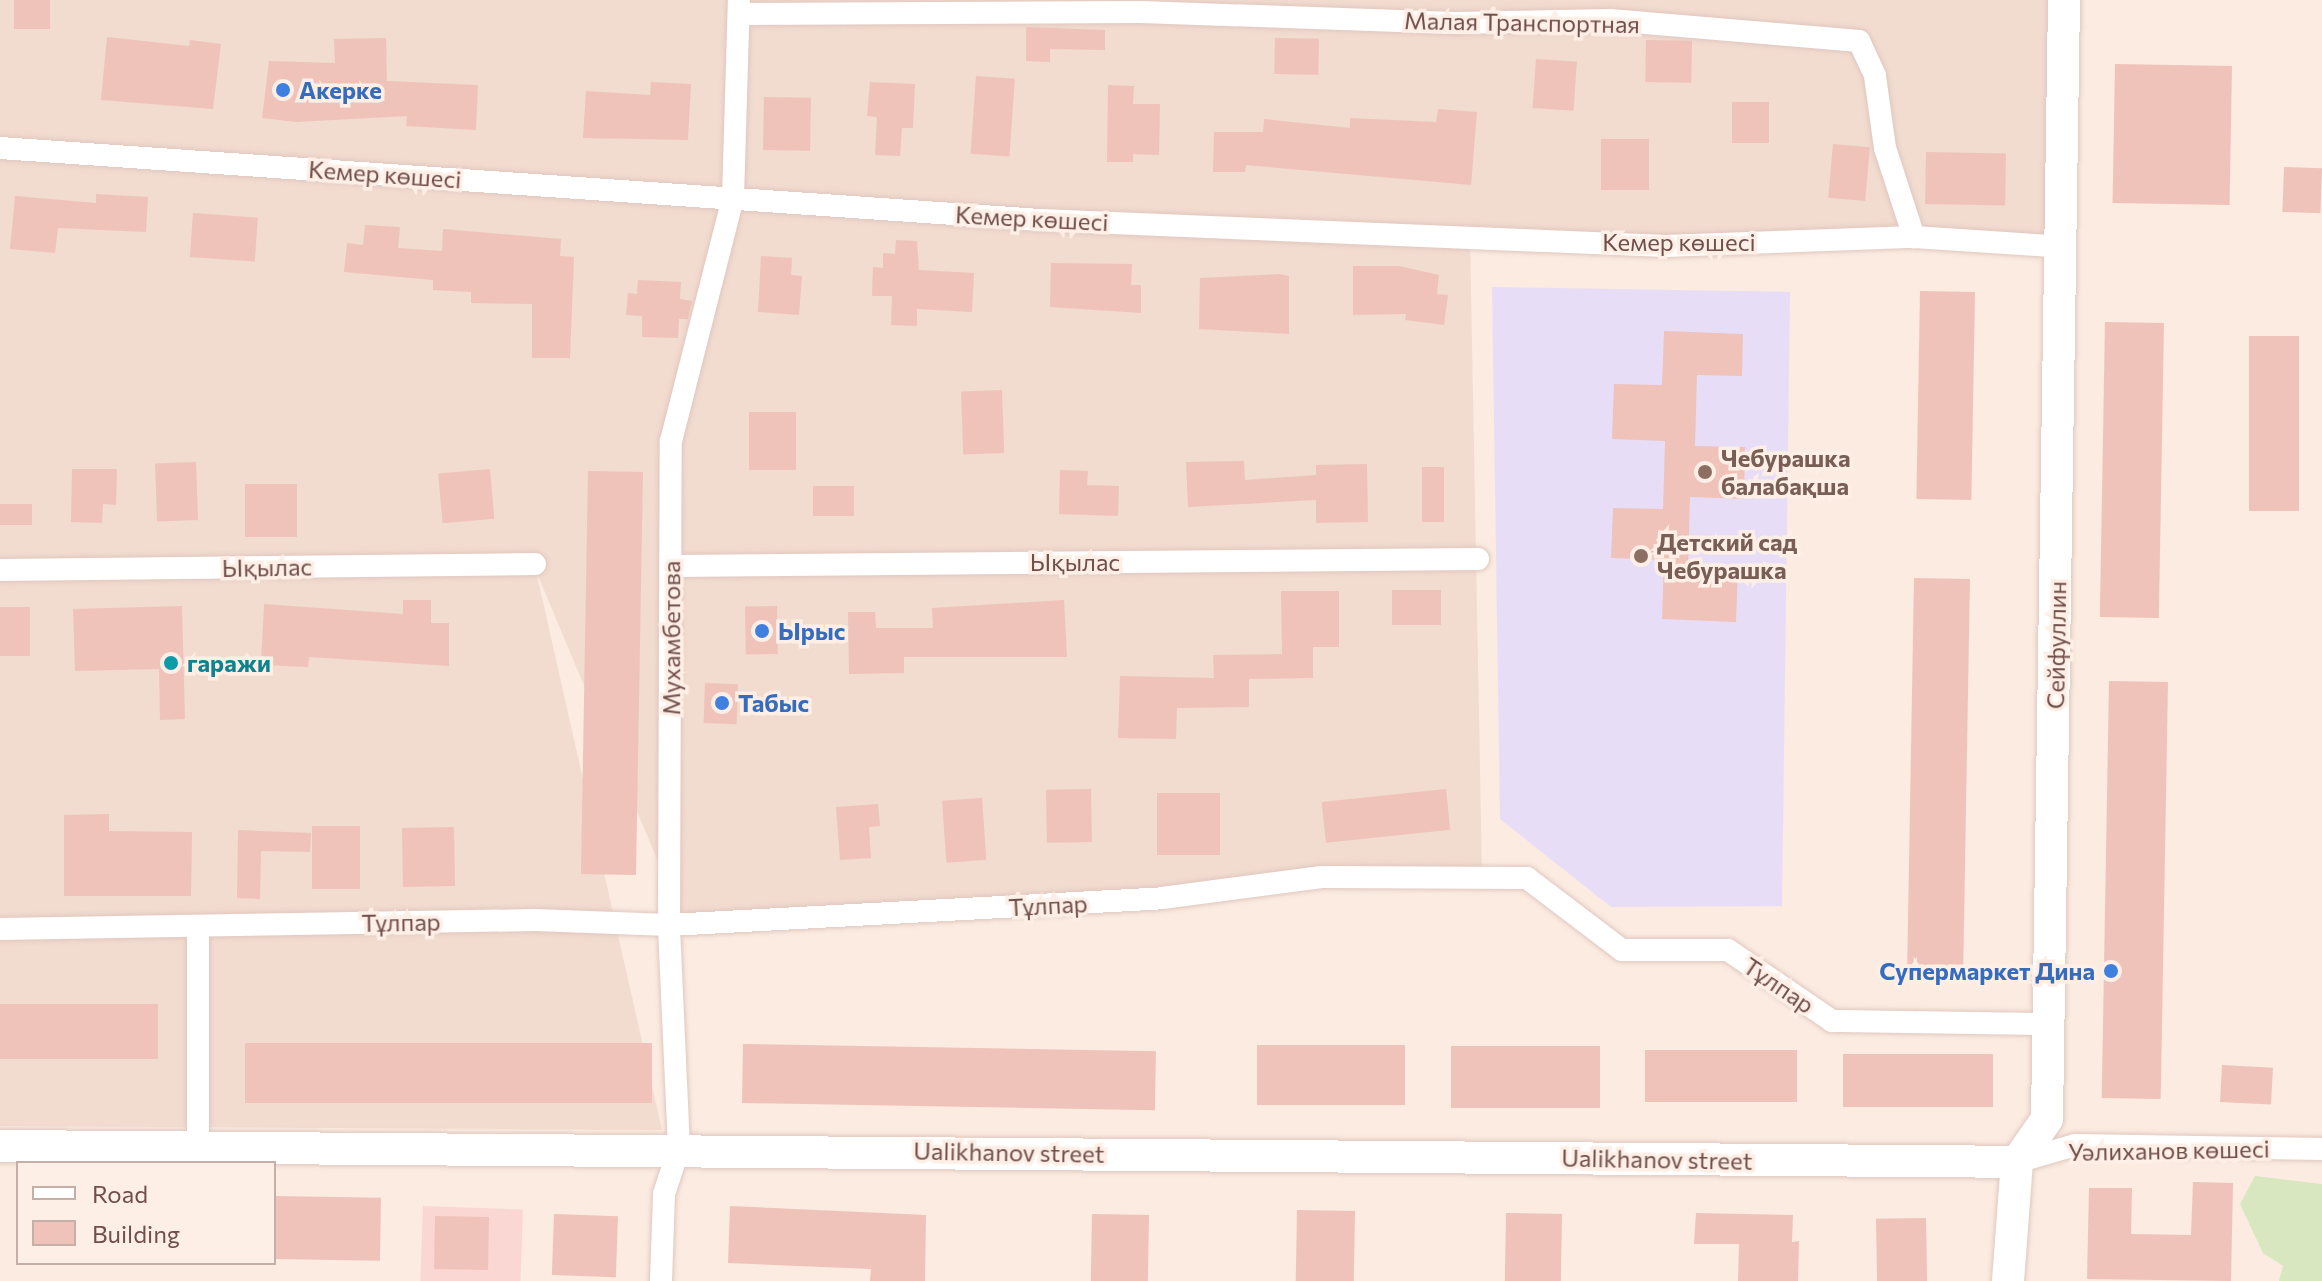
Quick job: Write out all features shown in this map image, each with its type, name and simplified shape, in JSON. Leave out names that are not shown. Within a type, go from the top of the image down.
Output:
[{"type":"street","name":"Сейфуллин","points":[[2017,1162],[2047,1119],[2064,247],[2064,0]]},
{"type":"street","name":"Мухамбетова","points":[[661,1281],[664,1194],[679,1148],[669,925],[671,441],[733,198],[739,7]]},
{"type":"street","name":"Малая Транспортная","points":[[739,7],[1141,12],[1455,23],[1610,20],[1859,41],[1875,76],[1885,148],[1914,237]]},
{"type":"street","name":"Кемер көшесі","points":[[0,148],[1041,220],[1665,246],[1914,237],[2064,247]]},
{"type":"street","name":"Ықылас","points":[[671,566],[1478,559]]},
{"type":"street","name":"Ықылас","points":[[0,570],[535,564]]},
{"type":"street","name":"Тұлпар","points":[[0,929],[535,920],[669,925],[1162,898],[1322,877],[1527,878],[1622,950],[1728,950],[1832,1021],[2049,1024]]},
{"type":"street","points":[[198,926],[198,1146]]},
{"type":"street","name":"Уәлиханов көшесі","points":[[2017,1162],[2075,1145],[2322,1149]]},
{"type":"street","name":"Ualikhanov street","points":[[0,1146],[679,1148],[2017,1162]]},
{"type":"street","points":[[2008,1281],[2017,1162]]},
{"type":"shaded area","points":[[0,0],[2064,0],[2064,247],[1470,237],[1482,877],[1162,898],[681,916],[536,571],[662,1130],[0,1126]]},
{"type":"shaded area","name":"Детский сад Чебурашка","points":[[1492,287],[1790,292],[1782,906],[1611,907],[1500,819]]},
{"type":"shaded area","points":[[423,1206],[523,1209],[520,1281],[420,1281]]},
{"type":"green space","points":[[2255,1176],[2322,1184],[2322,1281],[2279,1281],[2283,1266],[2263,1253],[2240,1204]]},
{"type":"building","points":[[14,0],[50,0],[50,29],[14,29]]},
{"type":"building","points":[[1026,27],[1105,30],[1105,50],[1050,49],[1050,62],[1026,61]]},
{"type":"building","points":[[107,37],[189,46],[190,40],[221,44],[213,109],[101,100]]},
{"type":"building","points":[[386,38],[387,81],[478,85],[476,130],[406,126],[407,116],[296,122],[262,118],[269,61],[335,63],[334,39]]},
{"type":"building","points":[[1275,38],[1319,39],[1318,75],[1274,74]]},
{"type":"building","points":[[1646,40],[1692,41],[1691,83],[1645,82]]},
{"type":"building","points":[[1536,59],[1577,62],[1573,111],[1533,108]]},
{"type":"building","points":[[2115,64],[2232,66],[2230,205],[2113,203]]},
{"type":"building","points":[[976,76],[1015,79],[1009,157],[971,154]]},
{"type":"building","points":[[651,82],[691,84],[688,140],[583,138],[586,91],[650,95]]},
{"type":"building","points":[[870,82],[915,84],[913,128],[902,128],[900,156],[875,155],[877,117],[867,116]]},
{"type":"building","points":[[1108,85],[1134,86],[1133,104],[1160,104],[1159,155],[1133,154],[1133,162],[1107,162]]},
{"type":"building","points":[[764,97],[811,98],[810,151],[763,150]]},
{"type":"building","points":[[1732,102],[1769,102],[1769,143],[1732,143]]},
{"type":"building","points":[[1438,109],[1477,112],[1471,185],[1246,165],[1245,172],[1213,172],[1214,132],[1263,132],[1264,119],[1350,128],[1350,118],[1436,122]]},
{"type":"building","points":[[1601,139],[1649,139],[1649,190],[1601,190]]},
{"type":"building","points":[[1833,144],[1870,147],[1865,201],[1828,198]]},
{"type":"building","points":[[1926,152],[2006,153],[2005,205],[1925,204]]},
{"type":"building","points":[[2284,167],[2322,168],[2320,213],[2282,212]]},
{"type":"building","points":[[96,194],[148,197],[146,232],[58,228],[55,253],[10,249],[15,196],[96,203]]},
{"type":"building","points":[[193,213],[258,218],[255,261],[190,257]]},
{"type":"building","points":[[365,225],[400,227],[398,248],[442,251],[443,229],[561,239],[560,256],[574,257],[570,358],[532,358],[532,304],[471,303],[471,292],[433,290],[433,280],[344,272],[347,243],[363,245]]},
{"type":"building","points":[[896,240],[917,241],[919,270],[974,273],[972,312],[917,309],[917,326],[891,325],[892,296],[872,296],[873,267],[883,268],[883,253],[895,254]]},
{"type":"building","points":[[761,256],[792,258],[791,275],[802,276],[799,315],[758,312]]},
{"type":"building","points":[[1051,263],[1132,264],[1131,285],[1141,285],[1141,313],[1050,307]]},
{"type":"building","points":[[1353,266],[1399,266],[1439,275],[1437,294],[1448,295],[1444,325],[1405,320],[1406,314],[1353,315]]},
{"type":"building","points":[[1289,276],[1289,334],[1199,329],[1200,278]]},
{"type":"building","points":[[638,280],[681,282],[680,299],[692,301],[688,319],[679,319],[678,338],[642,337],[642,316],[626,315],[628,293],[637,294]]},
{"type":"building","points":[[1920,291],[1975,292],[1971,500],[1916,499]]},
{"type":"building","points":[[2105,322],[2164,323],[2159,618],[2100,617]]},
{"type":"building","name":"Чебурашка балабақша","points":[[1664,331],[1743,334],[1742,376],[1697,375],[1695,446],[1745,447],[1744,499],[1690,497],[1688,568],[1738,569],[1736,622],[1662,619],[1664,560],[1611,558],[1613,508],[1663,509],[1665,441],[1612,439],[1614,384],[1662,385]]},
{"type":"building","points":[[2249,336],[2299,336],[2299,511],[2249,511]]},
{"type":"building","points":[[1002,390],[1004,453],[963,454],[961,391]]},
{"type":"building","points":[[749,412],[796,412],[796,470],[749,470]]},
{"type":"building","points":[[1244,461],[1245,480],[1316,475],[1316,465],[1367,464],[1368,522],[1316,523],[1316,500],[1188,507],[1186,462]]},
{"type":"building","points":[[196,462],[198,520],[157,521],[155,463]]},
{"type":"building","points":[[1422,467],[1444,467],[1444,522],[1422,522]]},
{"type":"building","points":[[72,469],[117,469],[116,505],[103,504],[102,523],[71,522]]},
{"type":"building","points":[[490,469],[494,519],[443,523],[438,474]]},
{"type":"building","points":[[1060,470],[1088,471],[1087,485],[1119,486],[1118,516],[1059,514]]},
{"type":"building","points":[[588,471],[643,472],[636,875],[581,874]]},
{"type":"building","points":[[245,484],[297,484],[297,537],[245,537]]},
{"type":"building","points":[[813,486],[854,486],[854,516],[813,516]]},
{"type":"building","points":[[0,504],[32,504],[32,525],[0,525]]},
{"type":"building","points":[[1914,578],[1970,579],[1963,983],[1907,982]]},
{"type":"building","points":[[1392,590],[1441,590],[1441,625],[1392,625]]},
{"type":"building","points":[[1281,591],[1339,591],[1339,647],[1313,647],[1313,678],[1249,679],[1249,707],[1177,708],[1176,739],[1118,738],[1120,676],[1214,678],[1213,655],[1282,654]]},
{"type":"building","points":[[403,600],[431,600],[431,623],[449,623],[449,666],[309,657],[308,667],[261,665],[264,604],[403,614]]},
{"type":"building","points":[[1064,600],[1067,657],[904,657],[904,673],[849,674],[848,612],[875,612],[876,628],[933,628],[932,608]]},
{"type":"building","points":[[182,606],[185,719],[160,720],[159,669],[75,671],[73,609]]},
{"type":"building","name":"Ырыс","points":[[777,606],[778,654],[746,655],[745,607]]},
{"type":"building","points":[[0,607],[30,607],[30,656],[0,656]]},
{"type":"building","points":[[2109,681],[2168,682],[2161,1099],[2102,1098]]},
{"type":"building","name":"Табыс","points":[[705,683],[738,684],[737,724],[704,723]]},
{"type":"building","points":[[1091,789],[1092,842],[1047,843],[1046,790]]},
{"type":"building","points":[[1446,789],[1450,830],[1326,843],[1322,802]]},
{"type":"building","points":[[1157,793],[1220,793],[1220,855],[1157,855]]},
{"type":"building","points":[[982,798],[986,860],[946,863],[942,801]]},
{"type":"building","points":[[878,804],[880,826],[869,827],[871,858],[840,860],[836,807]]},
{"type":"building","points":[[109,814],[109,831],[192,832],[191,896],[64,896],[64,815]]},
{"type":"building","points":[[312,826],[360,826],[360,889],[312,889]]},
{"type":"building","points":[[454,827],[455,886],[403,887],[402,828]]},
{"type":"building","points":[[238,830],[311,833],[310,852],[261,851],[260,899],[237,898]]},
{"type":"building","points":[[0,1004],[158,1004],[158,1059],[0,1059]]},
{"type":"building","points":[[245,1043],[652,1043],[652,1103],[245,1103]]},
{"type":"building","points":[[743,1044],[1156,1051],[1155,1110],[742,1103]]},
{"type":"building","points":[[1257,1045],[1405,1045],[1405,1105],[1257,1105]]},
{"type":"building","points":[[1451,1046],[1600,1046],[1600,1108],[1451,1108]]},
{"type":"building","points":[[1645,1050],[1797,1050],[1797,1102],[1645,1102]]},
{"type":"building","points":[[1843,1054],[1993,1054],[1993,1107],[1843,1107]]},
{"type":"building","points":[[2222,1065],[2273,1068],[2271,1105],[2220,1102]]},
{"type":"building","points":[[2193,1182],[2233,1183],[2231,1281],[2087,1279],[2089,1188],[2132,1188],[2131,1234],[2191,1235]]},
{"type":"building","points":[[276,1196],[381,1198],[380,1261],[276,1259]]},
{"type":"building","points":[[730,1206],[926,1215],[925,1281],[870,1281],[871,1269],[728,1263]]},
{"type":"building","points":[[1297,1210],[1355,1211],[1354,1281],[1296,1281]]},
{"type":"building","points":[[1506,1213],[1562,1214],[1561,1281],[1505,1281]]},
{"type":"building","points":[[1696,1213],[1793,1215],[1792,1242],[1799,1241],[1798,1281],[1738,1281],[1739,1244],[1694,1244]]},
{"type":"building","points":[[554,1214],[618,1216],[616,1277],[552,1275]]},
{"type":"building","points":[[1092,1214],[1149,1215],[1148,1281],[1091,1281]]},
{"type":"building","points":[[435,1216],[489,1217],[488,1270],[434,1269]]},
{"type":"building","points":[[1926,1218],[1927,1281],[1877,1281],[1876,1219]]},
{"type":"place","name":"Акерке","points":[[283,90]]},
{"type":"place","name":"Чебурашка балабақша","points":[[1705,472]]},
{"type":"place","name":"Детский сад Чебурашка","points":[[1641,556]]},
{"type":"place","name":"Ырыс","points":[[762,631]]},
{"type":"place","name":"гаражи","points":[[171,663]]},
{"type":"place","name":"Табыс","points":[[722,703]]},
{"type":"place","name":"Супермаркет Дина","points":[[2111,971]]}]
